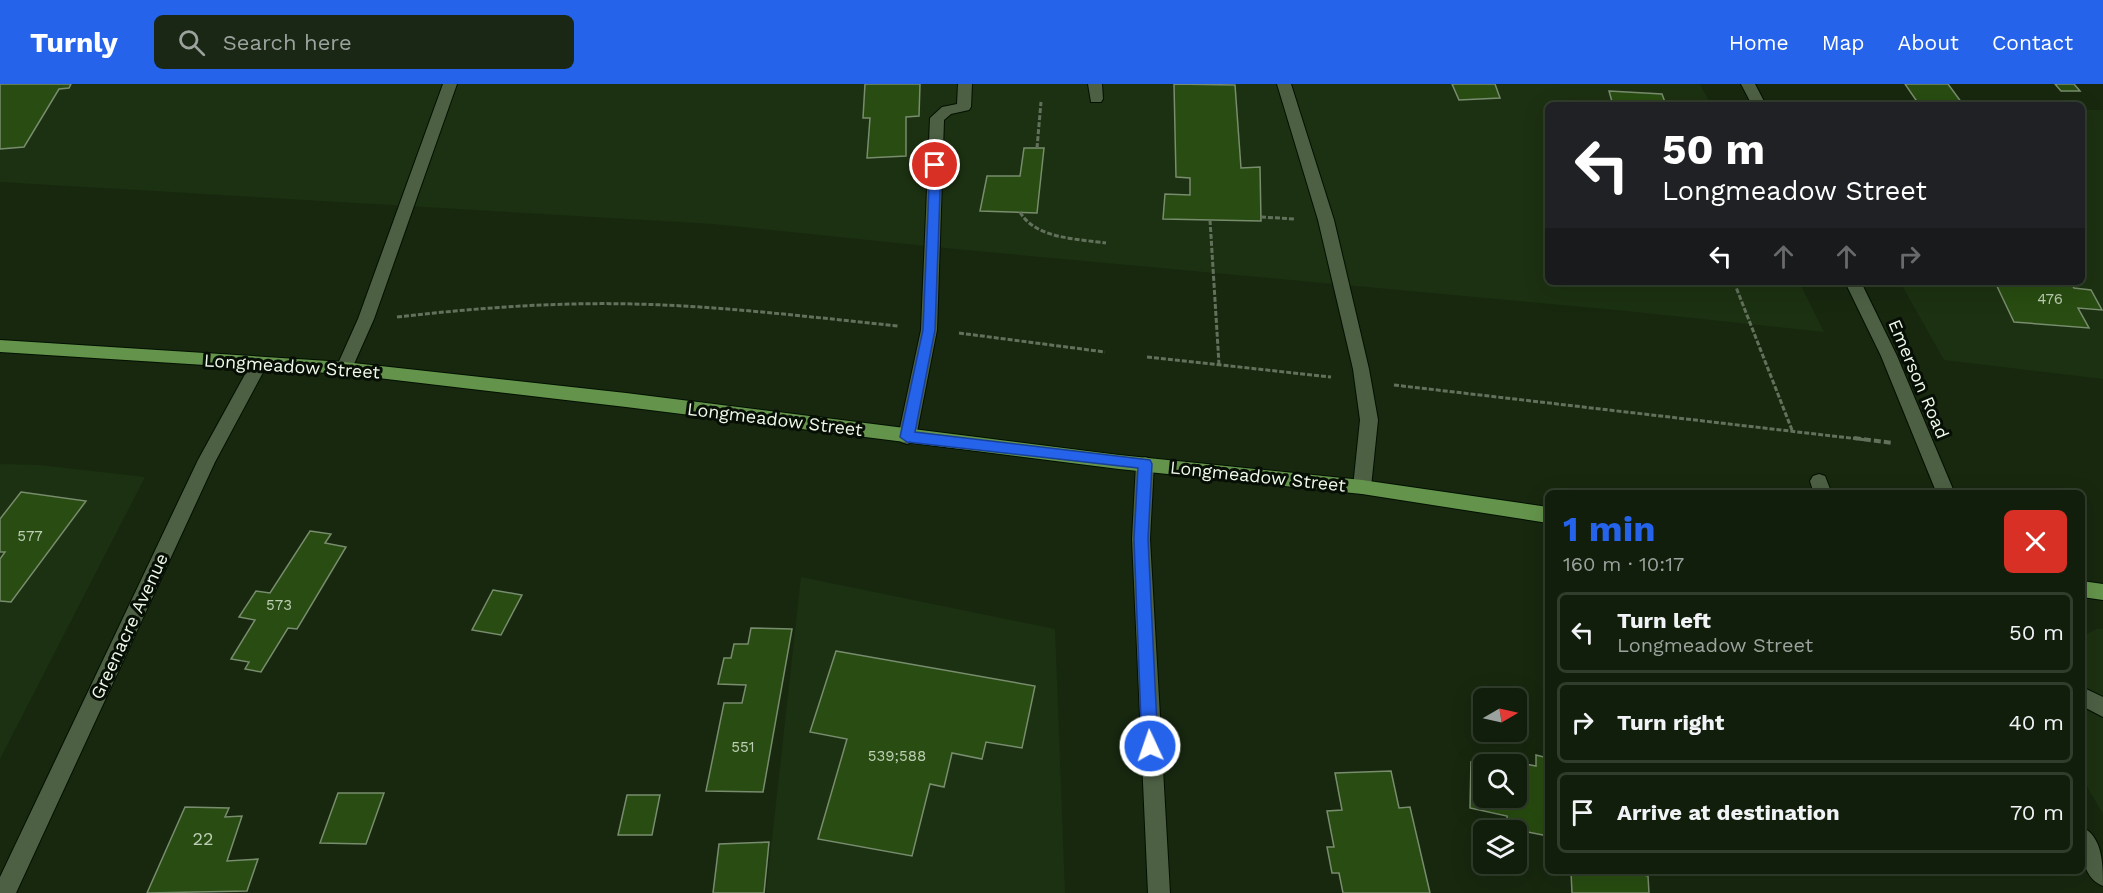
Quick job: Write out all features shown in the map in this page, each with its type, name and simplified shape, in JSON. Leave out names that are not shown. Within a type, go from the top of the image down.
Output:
[{"type":"main road","name":"Longmeadow Street","points":[[0,346],[344,368],[626,400],[907,437],[1362,487],[1545,515]]},
{"type":"main road","points":[[2085,589],[2103,592]]},
{"type":"street","points":[[344,368],[366,319],[450,84]]},
{"type":"street","points":[[907,437],[929,330],[937,118],[947,110],[964,107],[965,84]]},
{"type":"street","points":[[1095,84],[1096,99]]},
{"type":"street","points":[[1284,84],[1326,220],[1361,369],[1369,420],[1362,487]]},
{"type":"street","points":[[1748,84],[1757,102]]},
{"type":"street","name":"Emerson Road","points":[[1854,285],[1889,356],[1944,490]]},
{"type":"street","name":"Greenacre Avenue","points":[[4,893],[207,460],[260,363]]},
{"type":"street","points":[[1145,464],[1142,550],[1158,893]]},
{"type":"street","points":[[2085,698],[2103,707]]},
{"type":"street","points":[[2085,843],[2103,875]]},
{"type":"path","points":[[1036,148],[1041,102]]},
{"type":"path","points":[[1020,212],[1021,218],[1028,224],[1050,234],[1106,243]]},
{"type":"path","points":[[1210,220],[1219,364]]},
{"type":"path","points":[[1735,285],[1792,430]]},
{"type":"path","points":[[395,317],[540,305],[633,304],[721,308],[901,326]]},
{"type":"path","points":[[958,333],[1105,352]]},
{"type":"path","points":[[1147,357],[1337,378]]},
{"type":"path","points":[[1390,385],[1898,444]]},
{"type":"shaded area","points":[[0,84],[1700,84],[1709,102],[1545,102],[1545,285],[1800,285],[1824,332],[713,224],[0,182]]},
{"type":"shaded area","points":[[2085,110],[2103,110],[2103,379],[1944,360],[1902,285],[2085,285]]},
{"type":"shaded area","points":[[0,464],[39,465],[145,477],[0,759]]},
{"type":"shaded area","points":[[801,577],[1055,629],[1065,893],[766,893]]},
{"type":"shaded area","points":[[2103,629],[2103,814],[2085,783],[2085,635]]},
{"type":"building","points":[[0,84],[71,84],[69,88],[59,89],[24,147],[0,149]]},
{"type":"building","points":[[865,84],[920,84],[919,116],[906,117],[906,156],[867,158],[870,118],[863,118]]},
{"type":"building","points":[[1174,84],[1235,85],[1241,168],[1260,167],[1261,221],[1163,219],[1165,194],[1190,195],[1190,178],[1176,177]]},
{"type":"building","points":[[1452,84],[1495,84],[1500,98],[1459,100]]},
{"type":"building","points":[[1905,84],[1948,84],[1961,102],[1917,102]]},
{"type":"building","points":[[2055,84],[2074,84],[2080,91],[2061,91]]},
{"type":"building","points":[[1609,91],[1662,94],[1665,102],[1612,102]]},
{"type":"building","points":[[1024,148],[1044,148],[1037,213],[980,211],[987,176],[1020,176]]},
{"type":"building","points":[[1996,285],[2072,285],[2074,288],[2091,290],[2102,310],[2078,308],[2089,328],[2014,322]]},
{"type":"building","points":[[21,492],[86,501],[11,602],[0,601],[0,559],[5,552],[0,552],[0,519]]},
{"type":"building","points":[[310,531],[331,534],[325,543],[346,547],[297,629],[288,628],[261,672],[245,669],[249,662],[231,659],[255,620],[239,617],[256,591],[270,593]]},
{"type":"building","points":[[493,590],[522,595],[501,635],[472,630]]},
{"type":"building","points":[[751,628],[792,629],[763,792],[706,791],[724,703],[742,703],[746,685],[718,684],[724,658],[731,658],[734,644],[748,644]]},
{"type":"building","points":[[836,651],[1035,686],[1022,748],[986,742],[982,759],[952,753],[944,787],[930,784],[912,856],[818,839],[847,739],[810,732]]},
{"type":"building","points":[[1536,755],[1545,757],[1545,835],[1527,832],[1527,820],[1507,820],[1507,816],[1470,808],[1471,762],[1473,762],[1473,808],[1527,808],[1527,764],[1536,766]]},
{"type":"building","points":[[1391,771],[1399,808],[1410,807],[1430,893],[1343,893],[1339,873],[1332,873],[1327,847],[1334,847],[1327,811],[1342,810],[1335,773]]},
{"type":"building","points":[[338,793],[384,793],[366,844],[320,843]]},
{"type":"building","points":[[627,795],[660,795],[652,835],[618,835]]},
{"type":"building","points":[[185,807],[229,808],[225,817],[242,816],[227,861],[258,859],[247,891],[147,893]]},
{"type":"building","points":[[769,842],[764,893],[713,893],[719,844]]},
{"type":"building","points":[[1571,874],[1648,876],[1649,893],[1572,893]]},
{"type":"route","points":[[935,165],[929,330],[907,437],[1145,464],[1141,539],[1150,746]]}]
